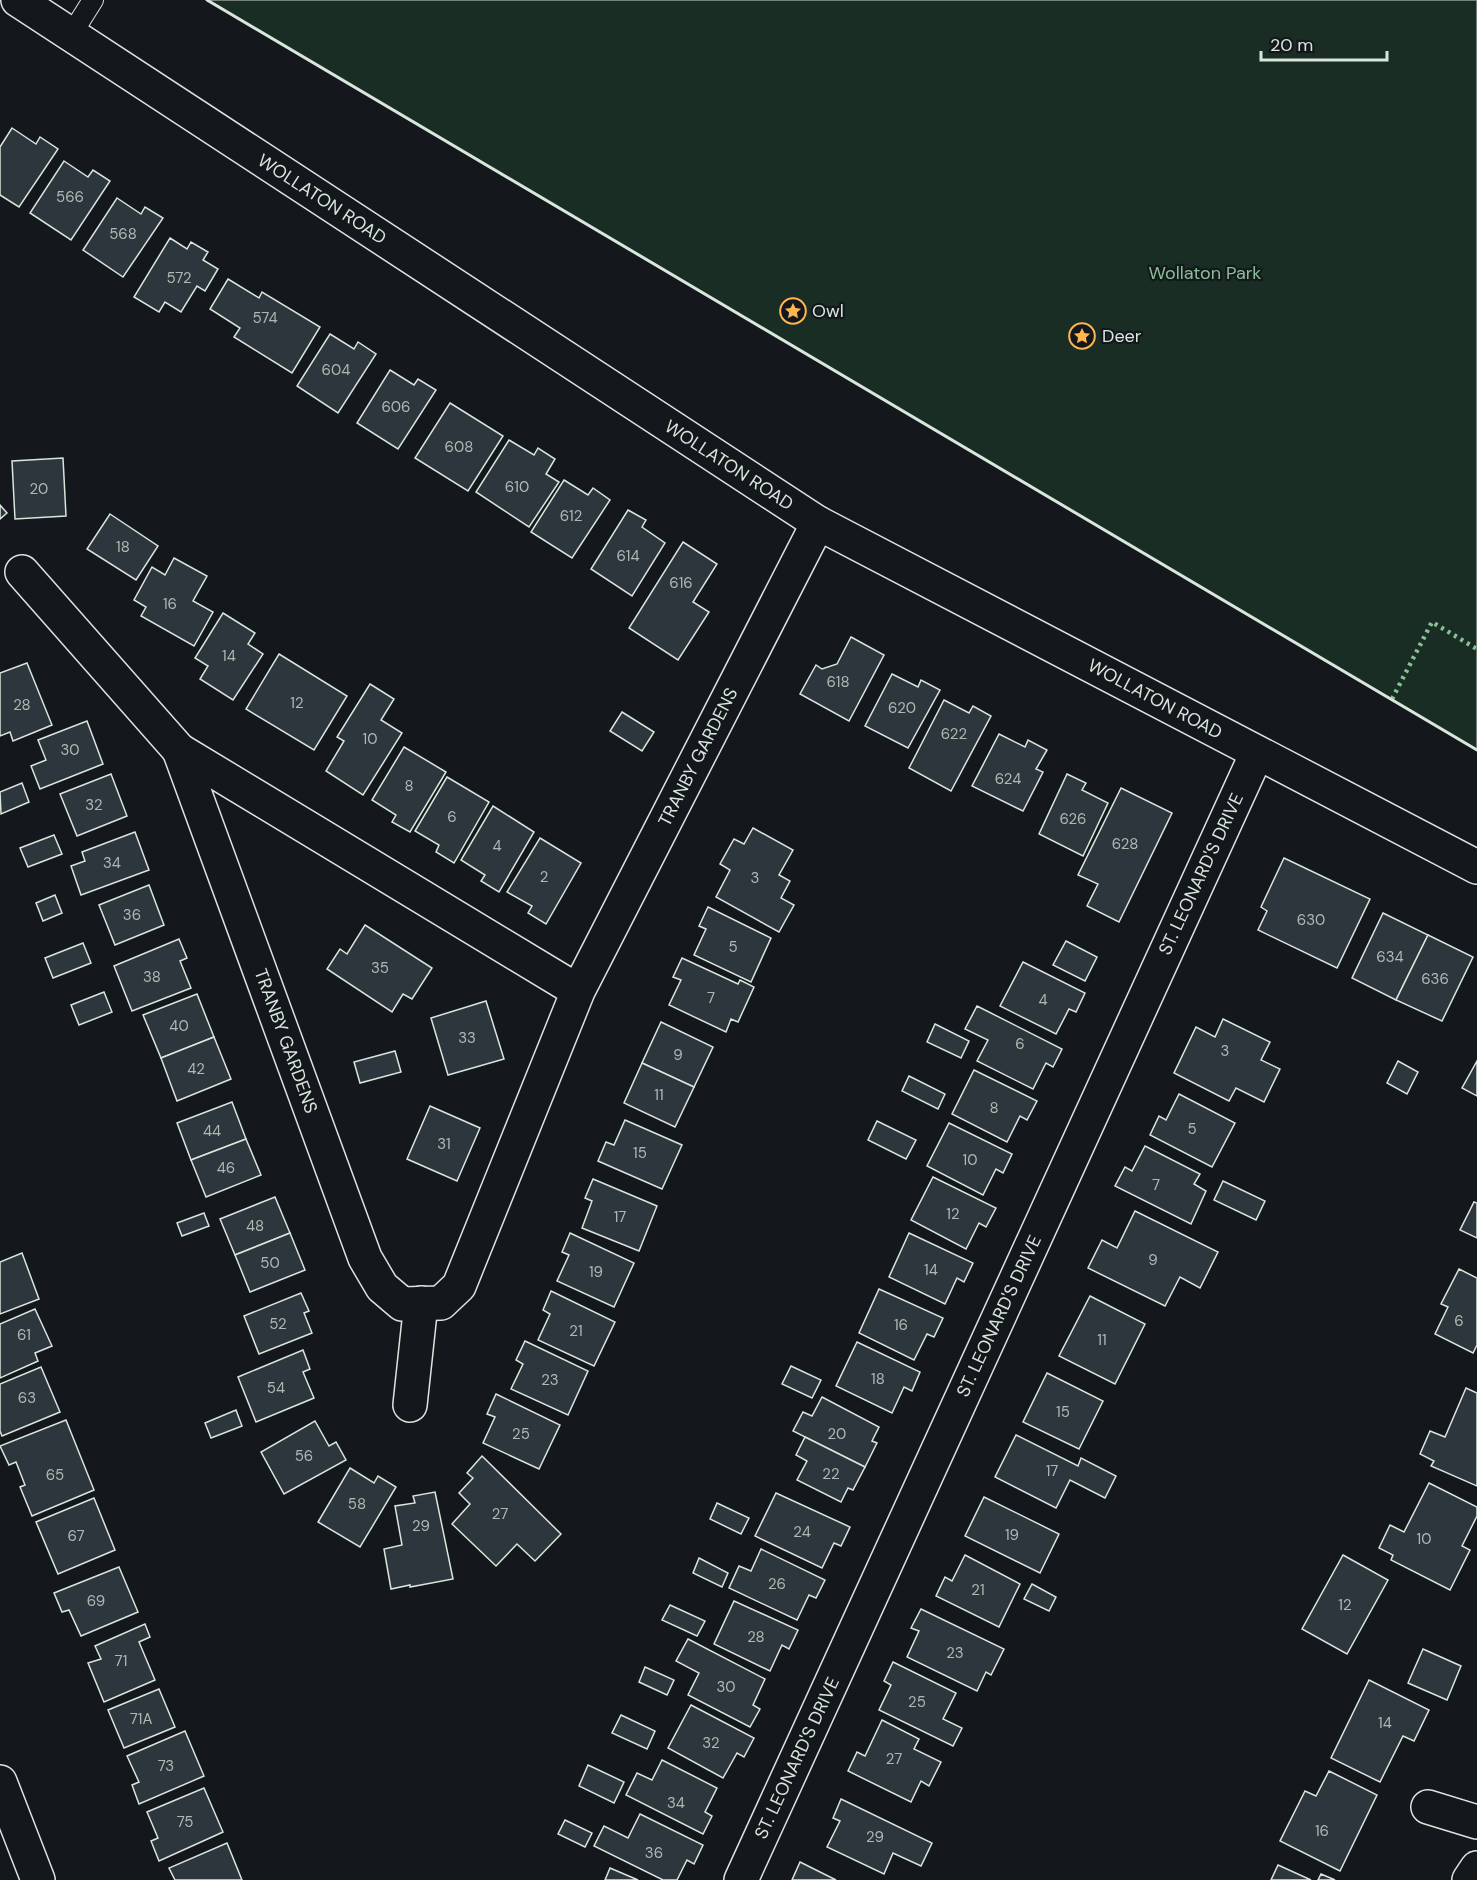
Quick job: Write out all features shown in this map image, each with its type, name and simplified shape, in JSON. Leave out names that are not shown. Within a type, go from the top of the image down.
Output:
[{"type":"street","name":"WOLLATON ROAD","points":[[18,0],[818,523],[1477,867]]},
{"type":"street","name":"TRANBY GARDENS","points":[[179,750],[365,1258],[382,1287],[402,1304],[441,1303],[459,1286],[578,991],[818,523]]},
{"type":"street","name":"TRANBY GARDENS","points":[[21,572],[179,750],[578,991]]},
{"type":"street","name":"ST. LEONARD'S DRIVE","points":[[741,1880],[1257,753]]},
{"type":"street","points":[[410,1405],[421,1303]]},
{"type":"street","points":[[0,1782],[38,1880]]},
{"type":"street","points":[[1428,1807],[1477,1822]]},
{"type":"street","points":[[1469,1880],[1477,1868]]},
{"type":"lane","points":[[71,35],[93,0]]},
{"type":"green space","name":"Wollaton Park","points":[[207,0],[1477,0],[1477,750]]},
{"type":"building","points":[[12,128],[36,144],[40,137],[58,149],[19,207],[0,195],[0,147]]},
{"type":"building","points":[[64,161],[88,177],[93,170],[110,181],[71,240],[30,213]]},
{"type":"building","points":[[117,198],[141,214],[145,207],[163,218],[123,277],[83,250]]},
{"type":"building","points":[[170,238],[187,249],[191,242],[208,252],[203,260],[218,269],[205,291],[197,286],[181,312],[165,302],[159,312],[134,297]]},
{"type":"building","points":[[228,279],[259,298],[262,292],[320,327],[292,373],[234,337],[240,328],[210,309]]},
{"type":"building","points":[[330,334],[354,349],[358,342],[376,354],[338,413],[297,386]]},
{"type":"building","points":[[390,370],[414,385],[418,379],[436,390],[398,449],[357,423]]},
{"type":"building","points":[[450,403],[503,436],[468,491],[415,458]]},
{"type":"building","points":[[509,440],[534,455],[538,448],[555,459],[546,474],[559,482],[529,527],[476,492]]},
{"type":"building","points":[[63,458],[66,516],[15,519],[12,461]]},
{"type":"building","points":[[564,480],[588,495],[593,488],[610,500],[572,558],[531,532]]},
{"type":"building","points":[[0,505],[7,513],[0,519]]},
{"type":"building","points":[[628,510],[646,520],[642,527],[665,543],[632,596],[591,569]]},
{"type":"building","points":[[110,514],[158,546],[136,580],[87,549]]},
{"type":"building","points":[[683,542],[717,564],[693,602],[709,612],[678,660],[629,628]]},
{"type":"building","points":[[174,558],[207,576],[193,601],[213,612],[194,646],[141,616],[146,607],[134,600],[152,567],[165,575]]},
{"type":"building","points":[[223,613],[255,633],[248,644],[263,654],[233,700],[200,679],[208,666],[195,658]]},
{"type":"building","points":[[851,637],[884,655],[849,721],[800,694],[816,665],[822,669],[837,664]]},
{"type":"building","points":[[279,654],[347,696],[314,750],[246,709]]},
{"type":"building","points":[[27,663],[52,725],[13,741],[10,732],[0,736],[0,673]]},
{"type":"building","points":[[892,674],[918,687],[921,680],[940,690],[908,748],[865,726]]},
{"type":"building","points":[[370,684],[394,699],[381,720],[402,733],[363,795],[326,771],[344,741],[337,737]]},
{"type":"building","points":[[944,700],[969,713],[973,706],[991,716],[951,791],[909,768]]},
{"type":"building","points":[[622,712],[654,732],[642,751],[610,731]]},
{"type":"building","points":[[87,721],[103,764],[40,789],[31,766],[46,760],[38,740]]},
{"type":"building","points":[[999,734],[1025,747],[1028,740],[1047,750],[1036,769],[1043,772],[1023,811],[972,786]]},
{"type":"building","points":[[404,747],[446,772],[410,832],[392,822],[396,815],[372,800]]},
{"type":"building","points":[[111,774],[127,816],[77,836],[60,794]]},
{"type":"building","points":[[1067,774],[1086,783],[1082,790],[1108,803],[1083,856],[1039,834]]},
{"type":"building","points":[[447,777],[489,802],[454,863],[436,852],[439,845],[415,831]]},
{"type":"building","points":[[22,783],[29,802],[1,814],[0,792]]},
{"type":"building","points":[[1121,788],[1172,813],[1119,922],[1087,906],[1098,884],[1078,875]]},
{"type":"building","points":[[493,806],[534,832],[499,892],[481,881],[485,875],[461,860]]},
{"type":"building","points":[[753,828],[793,850],[779,875],[790,881],[781,898],[794,905],[779,932],[716,897],[730,870],[720,864],[734,839],[744,844]]},
{"type":"building","points":[[135,832],[149,870],[81,895],[71,866],[85,861],[82,852]]},
{"type":"building","points":[[54,835],[62,854],[28,867],[20,848]]},
{"type":"building","points":[[540,838],[581,863],[546,924],[528,913],[532,906],[507,892]]},
{"type":"building","points":[[1284,858],[1370,899],[1337,968],[1258,930],[1267,911],[1261,907]]},
{"type":"building","points":[[149,885],[164,925],[115,945],[99,905]]},
{"type":"building","points":[[55,895],[62,913],[43,921],[36,903]]},
{"type":"building","points":[[708,907],[771,938],[751,982],[694,955],[706,929],[699,926]]},
{"type":"building","points":[[1383,913],[1428,935],[1396,1000],[1352,978]]},
{"type":"building","points":[[365,925],[432,968],[412,999],[403,994],[392,1012],[327,969],[340,949],[347,954]]},
{"type":"building","points":[[1428,935],[1473,957],[1442,1021],[1396,1000]]},
{"type":"building","points":[[179,939],[187,958],[180,961],[191,988],[132,1011],[114,966]]},
{"type":"building","points":[[1066,941],[1097,957],[1085,981],[1053,965]]},
{"type":"building","points":[[83,943],[91,963],[53,978],[45,958]]},
{"type":"building","points":[[682,958],[738,984],[740,980],[754,987],[738,1022],[731,1019],[726,1032],[669,1005],[681,980],[673,977]]},
{"type":"building","points":[[1023,962],[1085,993],[1076,1012],[1069,1009],[1056,1034],[1000,1006]]},
{"type":"building","points":[[104,992],[112,1012],[79,1025],[71,1005]]},
{"type":"building","points":[[197,994],[214,1037],[161,1058],[143,1015]]},
{"type":"building","points":[[486,1001],[504,1059],[448,1075],[431,1018]]},
{"type":"building","points":[[977,1006],[1062,1049],[1053,1067],[1046,1063],[1033,1089],[977,1061],[988,1040],[965,1029]]},
{"type":"building","points":[[1223,1019],[1270,1042],[1261,1060],[1280,1069],[1264,1102],[1236,1088],[1229,1101],[1174,1073],[1196,1027],[1215,1037]]},
{"type":"building","points":[[661,1022],[713,1047],[694,1087],[642,1063]]},
{"type":"building","points":[[935,1024],[969,1041],[961,1058],[927,1042]]},
{"type":"building","points":[[214,1037],[231,1079],[177,1101],[161,1058]]},
{"type":"building","points":[[395,1051],[401,1072],[360,1083],[354,1062]]},
{"type":"building","points":[[1398,1061],[1418,1072],[1407,1094],[1387,1083]]},
{"type":"building","points":[[1477,1061],[1477,1096],[1462,1088]]},
{"type":"building","points":[[642,1063],[694,1087],[675,1127],[624,1103]]},
{"type":"building","points":[[974,1070],[1037,1101],[1027,1120],[1020,1116],[1007,1142],[952,1114]]},
{"type":"building","points":[[909,1076],[945,1094],[938,1109],[902,1091]]},
{"type":"building","points":[[1179,1094],[1235,1123],[1212,1167],[1150,1135],[1159,1116],[1166,1120]]},
{"type":"building","points":[[232,1102],[246,1139],[191,1160],[177,1123]]},
{"type":"building","points":[[430,1106],[480,1128],[457,1181],[407,1159]]},
{"type":"building","points":[[625,1120],[682,1145],[662,1189],[598,1161],[606,1142],[614,1145]]},
{"type":"building","points":[[877,1121],[916,1140],[906,1159],[868,1140]]},
{"type":"building","points":[[949,1123],[1012,1154],[1003,1173],[996,1169],[983,1195],[927,1166]]},
{"type":"building","points":[[246,1139],[261,1175],[206,1197],[191,1160]]},
{"type":"building","points":[[1145,1146],[1200,1174],[1194,1184],[1206,1191],[1191,1224],[1115,1186],[1125,1167],[1132,1171]]},
{"type":"building","points":[[933,1177],[996,1208],[986,1227],[979,1223],[966,1249],[911,1220]]},
{"type":"building","points":[[593,1179],[657,1206],[639,1251],[582,1228],[592,1201],[585,1198]]},
{"type":"building","points":[[1223,1181],[1265,1201],[1256,1220],[1214,1200]]},
{"type":"building","points":[[275,1197],[290,1233],[235,1255],[220,1219]]},
{"type":"building","points":[[1474,1202],[1477,1203],[1477,1238],[1460,1230]]},
{"type":"building","points":[[1135,1211],[1218,1252],[1200,1288],[1180,1277],[1165,1306],[1088,1268],[1102,1240],[1117,1248]]},
{"type":"building","points":[[204,1213],[209,1226],[182,1236],[177,1223]]},
{"type":"building","points":[[290,1233],[305,1270],[250,1292],[235,1255]]},
{"type":"building","points":[[570,1233],[634,1263],[614,1307],[557,1281],[569,1255],[562,1252]]},
{"type":"building","points":[[909,1233],[973,1263],[964,1282],[957,1278],[945,1304],[889,1277]]},
{"type":"building","points":[[22,1253],[39,1299],[0,1314],[0,1262]]},
{"type":"building","points":[[1459,1269],[1477,1278],[1477,1345],[1473,1353],[1435,1334],[1448,1307],[1441,1304]]},
{"type":"building","points":[[879,1289],[943,1318],[934,1337],[927,1334],[914,1360],[859,1333]]},
{"type":"building","points":[[551,1291],[615,1322],[594,1366],[538,1340],[550,1314],[543,1310]]},
{"type":"building","points":[[301,1293],[309,1311],[304,1313],[312,1333],[259,1354],[244,1316]]},
{"type":"building","points":[[1090,1296],[1145,1324],[1115,1384],[1059,1356]]},
{"type":"building","points":[[35,1309],[52,1346],[35,1353],[38,1361],[0,1378],[0,1324]]},
{"type":"building","points":[[525,1341],[588,1371],[568,1415],[511,1389],[523,1364],[516,1360]]},
{"type":"building","points":[[857,1342],[920,1372],[912,1391],[904,1387],[892,1413],[836,1386]]},
{"type":"building","points":[[303,1350],[310,1369],[303,1372],[314,1398],[256,1422],[238,1377]]},
{"type":"building","points":[[791,1366],[821,1380],[812,1398],[782,1384]]},
{"type":"building","points":[[41,1367],[60,1412],[2,1436],[0,1431],[0,1384]]},
{"type":"building","points":[[1047,1373],[1103,1401],[1079,1449],[1023,1422]]},
{"type":"building","points":[[1466,1388],[1477,1393],[1477,1486],[1431,1466],[1434,1461],[1420,1454],[1430,1431],[1445,1437]]},
{"type":"building","points":[[496,1394],[560,1425],[539,1469],[483,1443],[495,1417],[487,1414]]},
{"type":"building","points":[[822,1397],[879,1427],[872,1441],[877,1443],[865,1467],[793,1431],[803,1412],[812,1416]]},
{"type":"building","points":[[236,1410],[242,1426],[211,1438],[205,1423]]},
{"type":"building","points":[[66,1420],[94,1490],[32,1516],[20,1487],[25,1485],[16,1462],[9,1465],[0,1446]]},
{"type":"building","points":[[315,1421],[329,1446],[336,1442],[346,1460],[284,1494],[261,1452]]},
{"type":"building","points":[[1016,1435],[1078,1466],[1081,1458],[1116,1476],[1105,1498],[1070,1480],[1056,1508],[995,1477]]},
{"type":"building","points":[[805,1437],[865,1467],[853,1490],[848,1488],[841,1502],[797,1480],[807,1461],[796,1455]]},
{"type":"building","points":[[482,1456],[561,1534],[535,1561],[517,1544],[496,1566],[452,1524],[470,1504],[459,1493],[473,1478],[467,1473]]},
{"type":"building","points":[[350,1468],[374,1483],[378,1476],[396,1487],[360,1547],[318,1522]]},
{"type":"building","points":[[1429,1483],[1477,1507],[1477,1516],[1462,1546],[1470,1550],[1450,1590],[1391,1560],[1393,1555],[1379,1548],[1390,1525],[1404,1532]]},
{"type":"building","points":[[435,1492],[453,1579],[391,1589],[384,1549],[402,1545],[395,1506],[415,1503],[413,1496]]},
{"type":"building","points":[[776,1493],[850,1527],[841,1546],[834,1543],[822,1568],[755,1536]]},
{"type":"building","points":[[984,1497],[1059,1534],[1040,1573],[965,1536]]},
{"type":"building","points":[[94,1498],[115,1550],[58,1574],[36,1522]]},
{"type":"building","points":[[717,1503],[749,1518],[741,1534],[710,1519]]},
{"type":"building","points":[[761,1549],[825,1580],[816,1598],[809,1595],[797,1620],[729,1588],[739,1566],[751,1571]]},
{"type":"building","points":[[965,1555],[1020,1584],[999,1627],[936,1596],[945,1577],[952,1581]]},
{"type":"building","points":[[1343,1555],[1388,1580],[1347,1654],[1302,1629]]},
{"type":"building","points":[[699,1558],[728,1573],[722,1587],[693,1573]]},
{"type":"building","points":[[119,1567],[138,1612],[81,1636],[69,1610],[62,1612],[54,1593]]},
{"type":"building","points":[[1032,1584],[1056,1597],[1049,1611],[1024,1599]]},
{"type":"building","points":[[734,1601],[798,1630],[789,1649],[782,1645],[770,1671],[714,1644]]},
{"type":"building","points":[[670,1605],[705,1621],[697,1636],[662,1620]]},
{"type":"building","points":[[921,1609],[1004,1649],[991,1675],[986,1672],[977,1691],[907,1657],[919,1631],[911,1628]]},
{"type":"building","points":[[145,1624],[150,1637],[139,1642],[155,1680],[104,1702],[88,1663],[101,1659],[95,1646]]},
{"type":"building","points":[[688,1639],[765,1679],[753,1705],[760,1709],[750,1727],[688,1695],[699,1673],[676,1661]]},
{"type":"building","points":[[1423,1649],[1461,1666],[1447,1700],[1408,1683]]},
{"type":"building","points":[[893,1662],[956,1693],[943,1719],[962,1728],[953,1746],[879,1710],[891,1685],[884,1681]]},
{"type":"building","points":[[645,1667],[674,1680],[667,1695],[639,1682]]},
{"type":"building","points":[[1369,1680],[1429,1710],[1414,1741],[1403,1736],[1380,1782],[1331,1758]]},
{"type":"building","points":[[159,1689],[175,1727],[124,1748],[108,1710]]},
{"type":"building","points":[[691,1705],[754,1738],[744,1757],[737,1753],[723,1778],[668,1748]]},
{"type":"building","points":[[621,1715],[655,1731],[647,1749],[612,1733]]},
{"type":"building","points":[[882,1720],[919,1739],[914,1749],[941,1762],[929,1786],[921,1781],[911,1802],[848,1771],[857,1752],[865,1756]]},
{"type":"building","points":[[185,1731],[204,1776],[139,1804],[132,1785],[139,1782],[127,1756]]},
{"type":"building","points":[[662,1760],[717,1788],[705,1812],[712,1816],[703,1834],[626,1795],[637,1773],[652,1780]]},
{"type":"building","points":[[588,1765],[624,1782],[614,1803],[579,1786]]},
{"type":"building","points":[[1329,1771],[1377,1795],[1340,1871],[1280,1841],[1305,1791],[1316,1796]]},
{"type":"building","points":[[204,1788],[223,1832],[159,1861],[151,1841],[158,1838],[147,1812]]},
{"type":"building","points":[[841,1799],[932,1843],[921,1866],[893,1853],[884,1874],[827,1847],[840,1821],[833,1818]]},
{"type":"building","points":[[640,1814],[703,1845],[694,1864],[687,1860],[677,1880],[663,1880],[594,1846],[604,1826],[628,1838]]},
{"type":"building","points":[[565,1820],[592,1833],[585,1847],[558,1834]]},
{"type":"building","points":[[227,1843],[242,1880],[175,1880],[169,1868]]},
{"type":"building","points":[[800,1862],[836,1880],[792,1880]]},
{"type":"building","points":[[1278,1865],[1311,1880],[1271,1880]]},
{"type":"building","points":[[610,1868],[638,1880],[605,1880]]},
{"type":"building","points":[[1321,1874],[1335,1880],[1318,1880]]},
{"type":"hedge","points":[[1392,699],[1432,622],[1477,649]]},
{"type":"wall","points":[[207,0],[1477,750]]},
{"type":"place","name":"Owl","points":[[793,311]]},
{"type":"place","name":"Deer","points":[[1082,336]]}]
